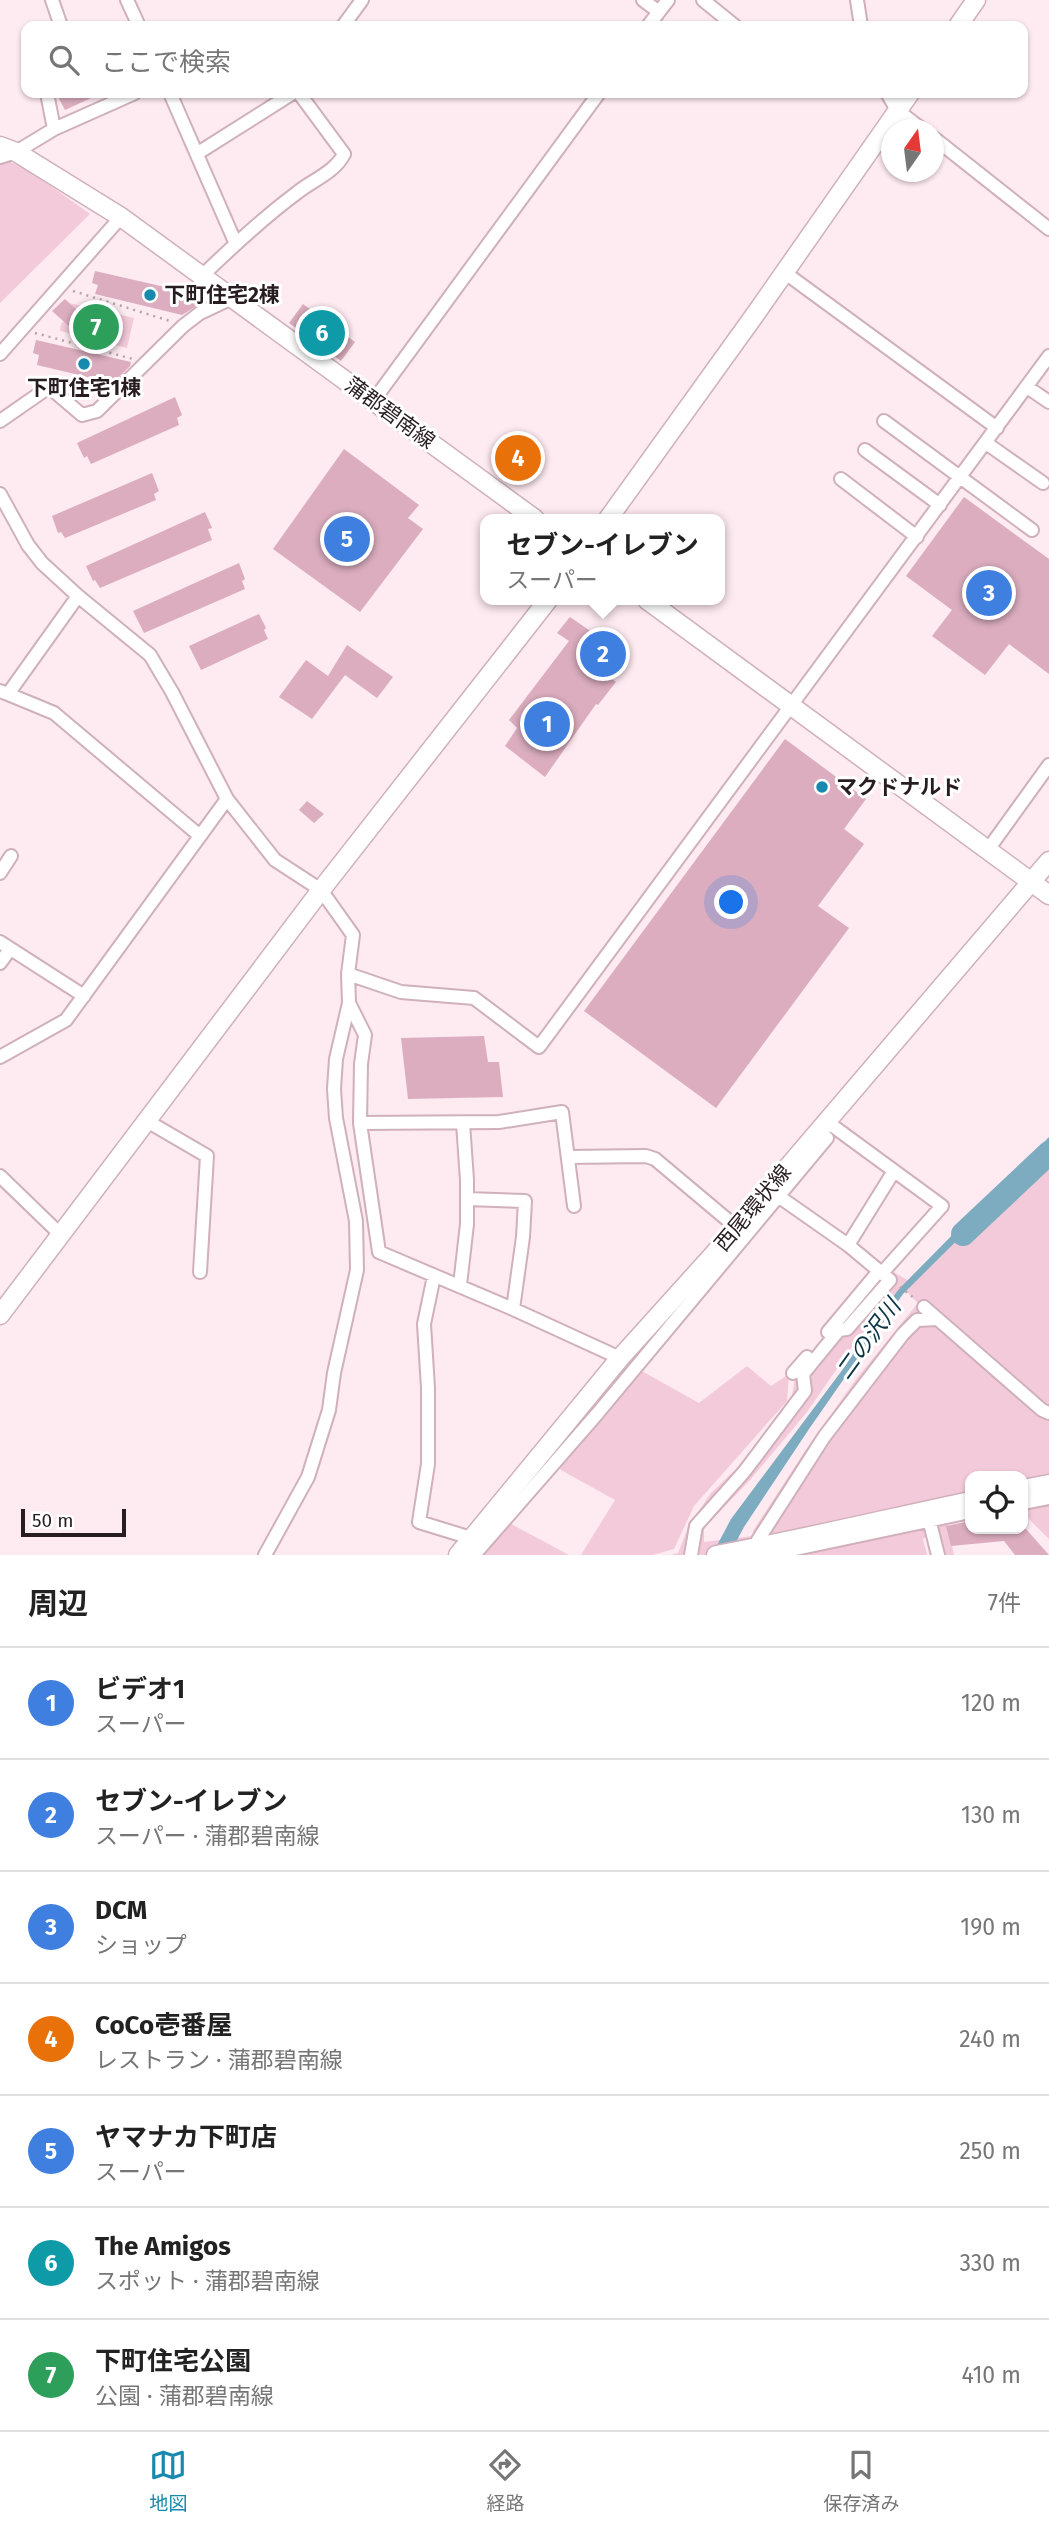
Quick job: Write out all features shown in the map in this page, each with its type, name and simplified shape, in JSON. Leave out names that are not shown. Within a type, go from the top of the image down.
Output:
[{"type":"main road","points":[[961,21],[976,0]]},
{"type":"main road","points":[[612,514],[906,98]]},
{"type":"main road","name":"蒲郡碧南線","points":[[5,152],[121,217],[528,514]]},
{"type":"main road","points":[[0,1315],[321,890],[544,605]]},
{"type":"main road","points":[[654,605],[1049,895]]},
{"type":"main road","name":"西尾環状線","points":[[458,1555],[472,1547],[620,1358],[736,1227],[773,1192],[1049,861]]},
{"type":"main road","points":[[1028,1488],[1049,1484]]},
{"type":"main road","points":[[716,1555],[754,1550],[840,1528],[931,1517],[965,1503]]},
{"type":"street","points":[[52,0],[59,21]]},
{"type":"street","points":[[127,0],[137,21]]},
{"type":"street","points":[[347,21],[362,0]]},
{"type":"street","points":[[643,0],[659,12]]},
{"type":"street","points":[[652,21],[668,0]]},
{"type":"street","points":[[704,0],[729,21]]},
{"type":"street","points":[[858,0],[860,21]]},
{"type":"street","points":[[48,98],[54,129]]},
{"type":"street","points":[[5,152],[124,98]]},
{"type":"street","points":[[172,98],[236,244]]},
{"type":"street","points":[[198,153],[285,98]]},
{"type":"street","points":[[203,275],[297,192],[339,164],[344,155],[303,98]]},
{"type":"street","points":[[374,400],[595,98]]},
{"type":"street","points":[[890,98],[897,110],[909,119]]},
{"type":"street","points":[[944,147],[1049,229]]},
{"type":"street","points":[[0,354],[121,217]]},
{"type":"street","points":[[784,272],[997,428]]},
{"type":"street","points":[[2,417],[49,387],[82,415],[97,411],[183,326],[200,313],[232,298]]},
{"type":"street","points":[[348,974],[401,992],[474,998],[539,1047],[1049,356]]},
{"type":"street","points":[[1027,387],[1049,402]]},
{"type":"street","points":[[884,421],[1032,530]]},
{"type":"street","points":[[986,443],[1043,483]]},
{"type":"street","points":[[865,450],[940,505]]},
{"type":"street","points":[[841,480],[917,537]]},
{"type":"street","points":[[0,495],[28,545],[42,563],[150,655],[227,799],[275,860],[321,890],[353,935],[348,974],[349,1003],[336,1059],[334,1089],[336,1118],[356,1221],[357,1270],[334,1373],[329,1410],[308,1478],[265,1555]]},
{"type":"street","points":[[78,596],[4,692],[54,713],[200,836]]},
{"type":"street","points":[[987,851],[1049,765]]},
{"type":"street","points":[[0,1056],[66,1020],[227,799]]},
{"type":"street","points":[[0,873],[11,856]]},
{"type":"street","points":[[0,963],[5,945],[83,996]]},
{"type":"street","points":[[349,1003],[365,1035],[361,1063],[360,1123],[379,1252],[620,1358]]},
{"type":"street","points":[[360,1123],[463,1124],[499,1122],[562,1112],[574,1206]]},
{"type":"street","points":[[147,1121],[207,1156],[200,1272]]},
{"type":"street","points":[[460,1286],[467,1224],[463,1124]]},
{"type":"street","points":[[793,1373],[943,1206],[894,1171],[826,1130]]},
{"type":"street","points":[[568,1157],[646,1156],[655,1159],[736,1227]]},
{"type":"street","points":[[848,1245],[894,1171]]},
{"type":"street","points":[[0,1176],[61,1235]]},
{"type":"street","points":[[434,1276],[424,1324],[428,1388],[428,1464],[419,1522],[472,1547],[597,1414],[773,1192],[884,1274]]},
{"type":"street","points":[[467,1199],[525,1200],[513,1309]]},
{"type":"street","points":[[691,1555],[696,1526],[744,1472],[805,1391],[803,1374],[839,1330],[846,1329],[884,1274]]},
{"type":"street","points":[[924,1307],[1042,1410],[1049,1413]]},
{"type":"street","points":[[754,1550],[824,1437],[903,1334],[917,1320],[938,1319]]},
{"type":"street","points":[[1028,1482],[1049,1477]]},
{"type":"street","points":[[779,1536],[965,1496]]},
{"type":"street","points":[[1028,1502],[1049,1498]]},
{"type":"street","points":[[931,1517],[965,1513]]},
{"type":"street","points":[[931,1517],[938,1555]]},
{"type":"street","points":[[931,1517],[947,1555]]},
{"type":"path","points":[[60,287],[183,326]]},
{"type":"path","points":[[21,330],[146,363]]},
{"type":"path","points":[[884,1274],[924,1307]]},
{"type":"shaded area","points":[[0,157],[31,172],[90,214],[0,303]]},
{"type":"shaded area","points":[[69,303],[134,318],[127,348],[60,331],[61,324],[74,311]]},
{"type":"shaded area","points":[[1049,1140],[1049,1539],[1028,1518],[1028,1471],[965,1471],[965,1521],[947,1524],[954,1555],[941,1555],[935,1531],[923,1539],[927,1555],[670,1555],[678,1553],[689,1525],[711,1493],[735,1470],[791,1402],[796,1372],[890,1270],[909,1281],[856,1341],[807,1412],[750,1480],[704,1528],[704,1542],[753,1536],[753,1531],[807,1448],[857,1378],[918,1303],[904,1289]]},
{"type":"shaded area","points":[[631,1365],[699,1403],[747,1366],[771,1386],[789,1374],[787,1401],[694,1506],[674,1549],[653,1555],[581,1555],[615,1500],[561,1470],[552,1459]]},
{"type":"shaded area","points":[[500,1518],[569,1555],[468,1555]]},
{"type":"water","name":"二の沢川","points":[[1049,1137],[1049,1149],[903,1294],[809,1429],[744,1527],[729,1555],[712,1555],[731,1519],[899,1289]]},
{"type":"building","points":[[59,98],[91,98],[65,110]]},
{"type":"building","name":"下町住宅2棟","points":[[95,271],[204,296],[203,302],[182,315],[95,294],[98,285],[92,283]]},
{"type":"building","points":[[65,299],[82,315],[70,327],[52,311]]},
{"type":"building","points":[[303,304],[355,342],[341,361],[289,323]]},
{"type":"building","name":"下町住宅1棟","points":[[36,340],[131,362],[130,366],[113,383],[37,365],[39,355],[33,353]]},
{"type":"building","points":[[175,397],[182,415],[177,418],[179,425],[91,464],[87,456],[84,458],[77,443]]},
{"type":"building","points":[[511,443],[534,460],[523,472],[502,457]]},
{"type":"building","points":[[344,449],[419,505],[408,518],[423,529],[360,612],[273,549]]},
{"type":"building","points":[[152,473],[159,491],[154,494],[156,500],[65,538],[61,532],[58,533],[52,516]]},
{"type":"building","points":[[964,497],[1049,559],[1049,674],[1009,644],[985,675],[932,636],[952,610],[906,576]]},
{"type":"building","points":[[205,512],[212,528],[208,529],[212,540],[100,588],[95,580],[93,581],[86,566]]},
{"type":"building","points":[[239,563],[245,579],[242,581],[245,589],[144,633],[133,611]]},
{"type":"building","points":[[259,614],[268,639],[201,670],[189,646]]},
{"type":"building","points":[[570,617],[628,657],[612,679],[616,682],[598,705],[596,704],[545,777],[505,746],[517,728],[509,720],[569,641],[557,633]]},
{"type":"building","points":[[347,645],[393,677],[377,698],[345,675],[312,719],[279,697],[306,660],[328,676]]},
{"type":"building","points":[[785,739],[866,799],[844,829],[864,844],[818,906],[849,928],[716,1108],[584,1011]]},
{"type":"building","points":[[307,801],[324,814],[314,823],[299,810]]},
{"type":"building","points":[[484,1036],[488,1062],[499,1062],[503,1097],[408,1099],[401,1038]]},
{"type":"building","points":[[965,1522],[965,1534],[1028,1534],[1028,1531],[1049,1555],[1015,1555],[1004,1541],[951,1546],[946,1526]]},
{"type":"waterway","name":"二の沢川","points":[[963,1234],[1049,1153]]},
{"type":"place","name":"下町住宅2棟","points":[[150,295]]},
{"type":"place","name":"下町住宅公園","points":[[96,327]]},
{"type":"place","name":"The Amigos","points":[[322,333]]},
{"type":"place","name":"下町住宅1棟","points":[[84,364]]},
{"type":"place","name":"CoCo壱番屋","points":[[518,458]]},
{"type":"place","name":"ヤマナカ下町店","points":[[347,539]]},
{"type":"place","name":"DCM","points":[[989,593]]},
{"type":"place","name":"セブン-イレブン","points":[[603,654]]},
{"type":"place","name":"ビデオ1","points":[[547,724]]},
{"type":"place","name":"マクドナルド","points":[[822,787]]}]
